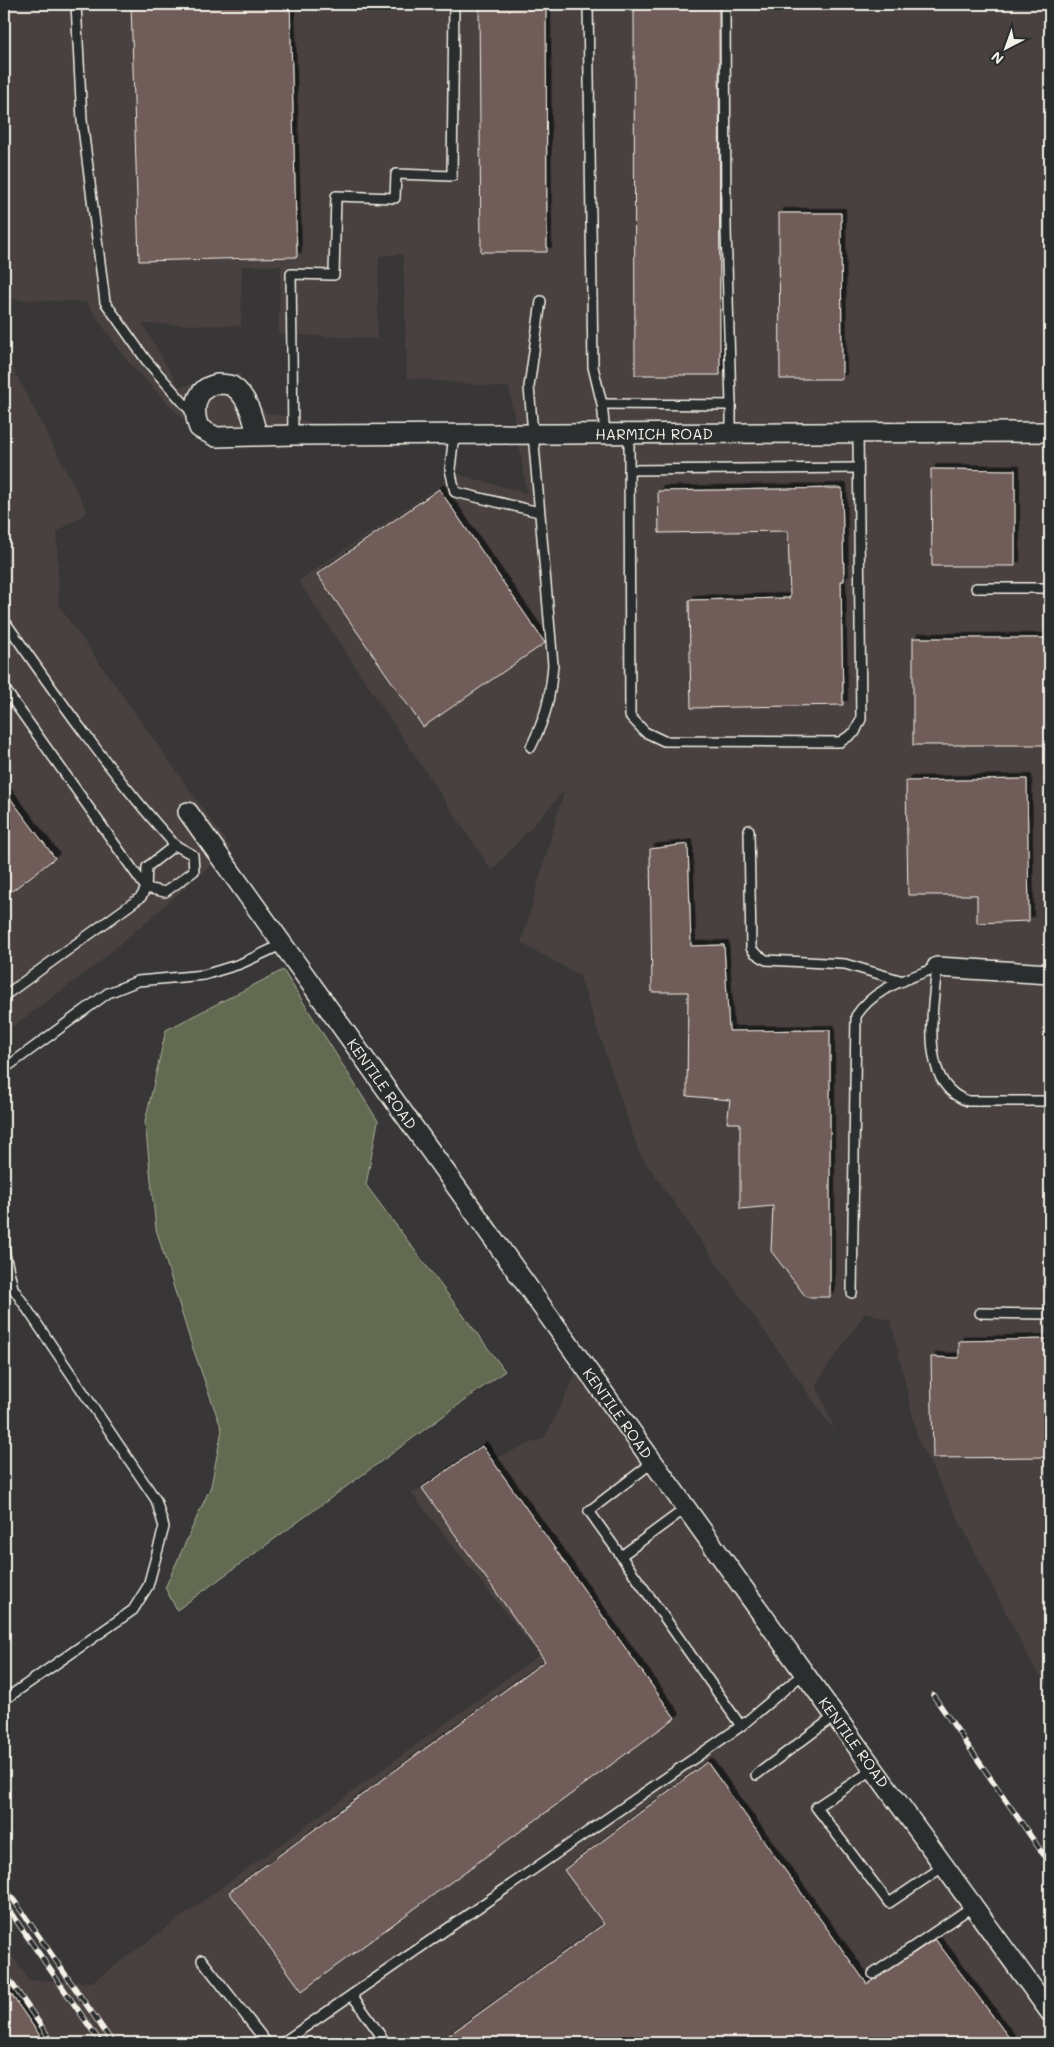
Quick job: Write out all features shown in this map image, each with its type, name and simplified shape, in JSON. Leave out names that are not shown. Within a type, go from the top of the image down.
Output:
[{"type":"street","points":[[194,415],[197,398],[208,386],[223,384],[233,387],[245,400],[257,435]]},
{"type":"street","name":"HARMICH ROAD","points":[[194,415],[199,428],[216,437],[293,434],[1050,432]]},
{"type":"street","name":"KENTILE ROAD","points":[[188,812],[202,849],[283,944],[804,1673],[1050,2012]]},
{"type":"street","points":[[937,967],[1050,974]]},
{"type":"lane","points":[[76,4],[82,120],[105,302],[146,360],[194,415]]},
{"type":"lane","points":[[293,434],[290,274],[334,275],[336,196],[395,198],[396,174],[452,176],[454,4]]},
{"type":"lane","points":[[588,4],[593,367],[602,404],[605,433]]},
{"type":"lane","points":[[725,4],[726,228],[731,432]]},
{"type":"lane","points":[[531,747],[544,720],[550,700],[553,665],[532,433],[530,387],[541,301]]},
{"type":"lane","points":[[602,404],[731,404]]},
{"type":"lane","points":[[629,434],[630,716],[645,732],[664,741],[840,742],[855,732],[861,719],[858,432]]},
{"type":"lane","points":[[454,434],[450,469],[455,492],[539,512]]},
{"type":"lane","points":[[629,470],[858,468]]},
{"type":"lane","points":[[976,588],[1050,588]]},
{"type":"lane","points":[[4,620],[53,692],[140,806],[175,845],[202,849],[194,871],[165,892],[146,888],[4,688]]},
{"type":"lane","points":[[749,830],[751,948],[755,954],[766,960],[845,964],[903,981]]},
{"type":"lane","points":[[4,996],[142,897],[146,888],[147,867],[175,845]]},
{"type":"lane","points":[[4,1069],[108,993],[138,981],[204,975],[240,964],[283,944]]},
{"type":"lane","points":[[852,1293],[856,1016],[865,1002],[886,986],[937,967],[933,1013],[934,1056],[942,1083],[960,1099],[968,1101],[1050,1101]]},
{"type":"lane","points":[[4,1250],[13,1288],[156,1500],[164,1527],[148,1586],[132,1610],[4,1700]]},
{"type":"lane","points":[[980,1313],[1050,1314]]},
{"type":"lane","points":[[653,1462],[589,1511],[741,1726]]},
{"type":"lane","points":[[621,1556],[686,1508]]},
{"type":"lane","points":[[282,2043],[741,1726],[804,1673]]},
{"type":"lane","points":[[756,1775],[835,1716]]},
{"type":"lane","points":[[874,1768],[816,1807],[888,1903],[944,1866]]},
{"type":"lane","points":[[873,1974],[973,1906]]},
{"type":"lane","points":[[202,1960],[267,2043]]},
{"type":"lane","points":[[352,1995],[386,2043]]},
{"type":"shaded area","points":[[4,4],[1050,4],[1050,1689],[1033,1666],[918,1440],[891,1321],[866,1312],[816,1384],[836,1433],[639,1153],[579,975],[521,943],[564,791],[492,871],[298,581],[456,474],[527,493],[509,388],[407,378],[403,254],[379,256],[377,339],[278,334],[281,266],[242,266],[241,326],[143,324],[179,387],[238,373],[265,412],[411,445],[208,445],[127,361],[86,302],[4,299]]},
{"type":"shaded area","points":[[4,351],[88,512],[57,532],[59,606],[231,848],[95,966],[4,1033]]},
{"type":"shaded area","points":[[576,1374],[1050,2014],[1050,2043],[4,2043],[4,1943],[29,1980],[92,1982],[539,1655],[411,1493],[545,1437]]},
{"type":"green space","points":[[283,970],[378,1121],[366,1185],[505,1371],[177,1610],[165,1588],[211,1486],[222,1430],[190,1340],[156,1229],[145,1122],[166,1030]]},
{"type":"building","points":[[131,4],[290,4],[297,257],[139,261]]},
{"type":"building","points":[[479,4],[546,4],[547,252],[481,252]]},
{"type":"building","points":[[634,4],[719,4],[720,375],[635,375]]},
{"type":"building","points":[[779,213],[841,213],[842,379],[780,379]]},
{"type":"building","points":[[931,469],[1015,470],[1015,566],[932,566]]},
{"type":"building","points":[[842,488],[844,581],[841,581],[843,705],[691,708],[689,600],[790,598],[788,531],[659,533],[658,491]]},
{"type":"building","points":[[439,489],[545,643],[423,727],[317,574]]},
{"type":"building","points":[[913,638],[1050,638],[1050,745],[913,745]]},
{"type":"building","points":[[1027,779],[1029,921],[977,923],[977,895],[908,895],[906,781]]},
{"type":"building","points":[[4,790],[55,858],[4,897]]},
{"type":"building","points":[[688,844],[691,946],[724,945],[729,1031],[830,1030],[830,1297],[806,1297],[771,1251],[773,1206],[740,1209],[740,1123],[727,1123],[730,1100],[687,1096],[688,992],[652,992],[650,849]]},
{"type":"building","points":[[1050,1339],[1050,1457],[933,1458],[931,1357],[959,1358],[959,1341]]},
{"type":"building","points":[[482,1446],[675,1718],[302,1991],[229,1892],[545,1661],[422,1488]]},
{"type":"building","points":[[707,1762],[867,1984],[935,1939],[1013,2043],[438,2043],[604,1924],[564,1870]]},
{"type":"building","points":[[4,1984],[45,2043],[4,2043]]},
{"type":"railway","points":[[933,1695],[1050,1864]]},
{"type":"railway","points":[[4,1886],[113,2043]]},
{"type":"railway","points":[[4,1903],[101,2043]]},
{"type":"railway","points":[[4,1972],[53,2043]]}]
